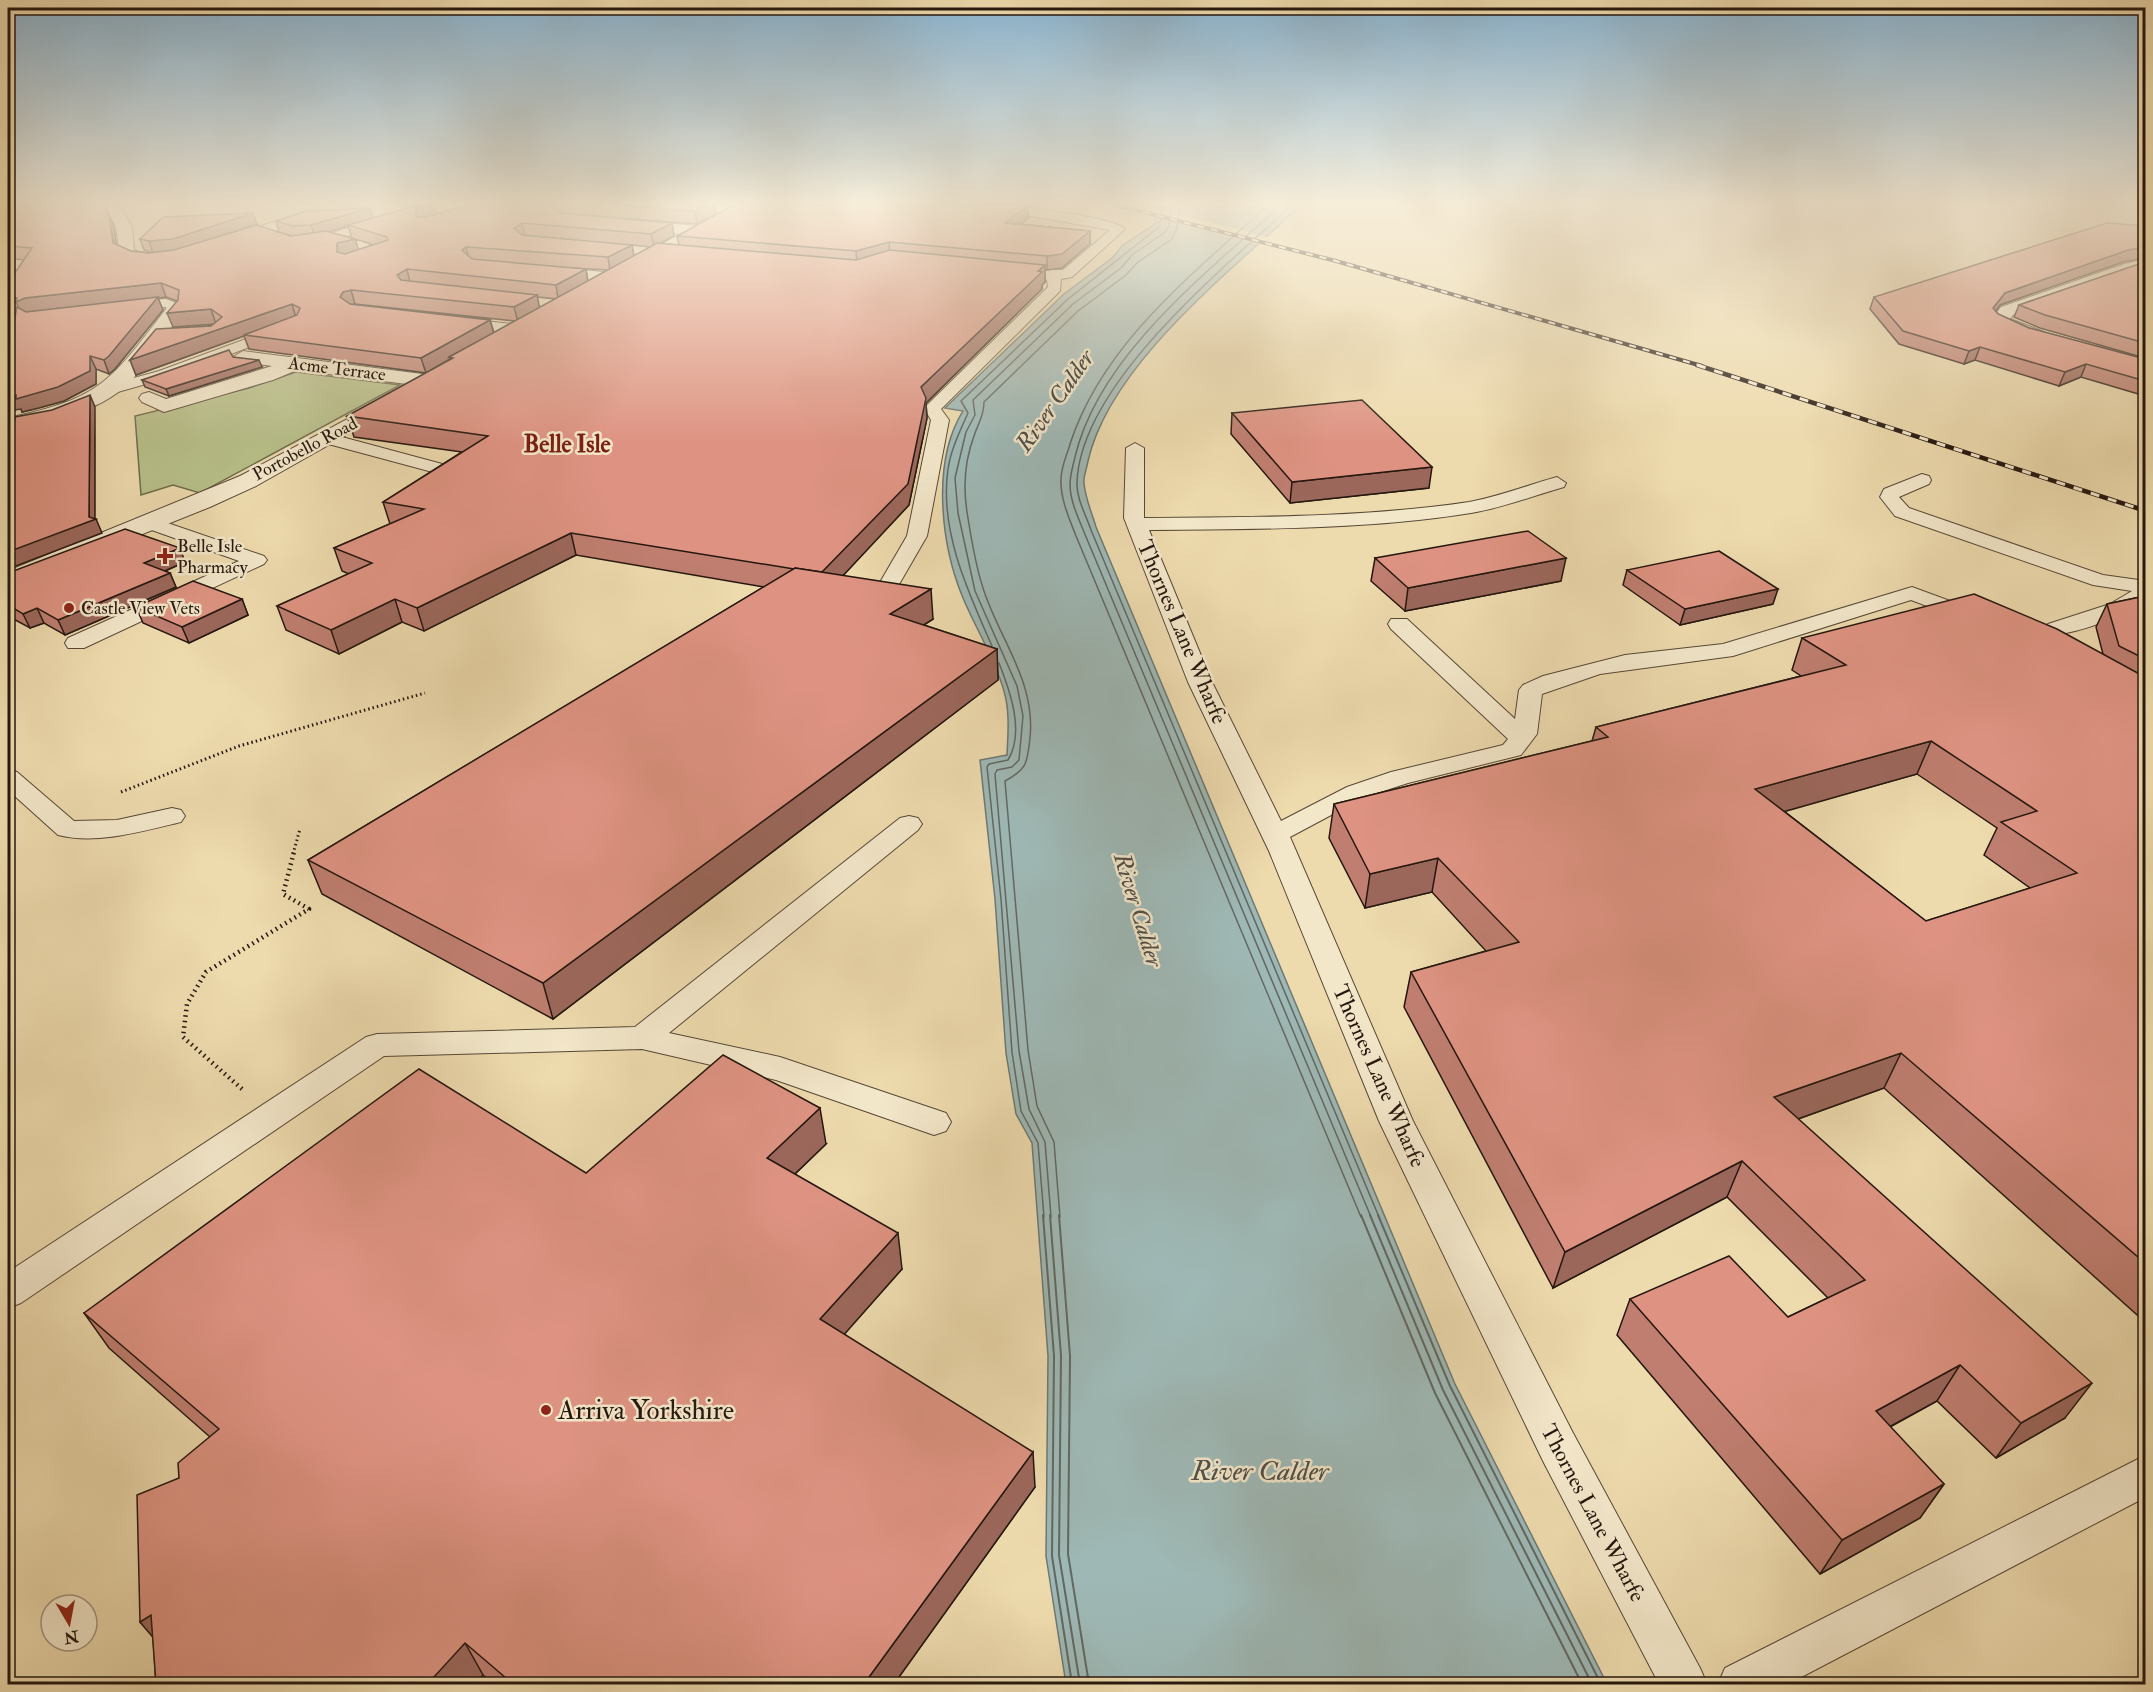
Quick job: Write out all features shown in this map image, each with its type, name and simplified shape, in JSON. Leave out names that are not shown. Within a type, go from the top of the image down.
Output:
[{"type":"street","points":[[584,295],[605,284]]},
{"type":"street","points":[[2055,341],[2006,324],[2000,320],[2001,316],[2007,311],[2083,284]]},
{"type":"street","points":[[8,423],[74,406],[107,390],[120,380],[171,313]]},
{"type":"street","points":[[426,319],[530,325],[495,344]]},
{"type":"street","points":[[153,337],[174,335]]},
{"type":"street","name":"Acme Terrace","points":[[243,357],[430,381]]},
{"type":"street","points":[[149,398],[164,406],[266,376],[295,363]]},
{"type":"street","name":"Portobello Road","points":[[8,580],[153,524],[248,481],[449,370]]},
{"type":"lane","points":[[882,596],[917,536],[940,420],[932,408],[1055,288],[1055,284]]},
{"type":"lane","points":[[109,308],[175,304],[171,313]]},
{"type":"lane","points":[[107,390],[165,374],[296,324]]},
{"type":"lane","points":[[327,438],[451,472]]},
{"type":"lane","name":"Thornes Lane Wharfe","points":[[1135,448],[1134,518],[1200,682],[1274,835],[1396,1121],[1558,1447],[1684,1684]]},
{"type":"lane","points":[[1923,480],[1891,492],[1889,497],[1902,512],[2100,580],[2145,588]]},
{"type":"lane","points":[[1137,524],[1302,523],[1416,514],[1473,507],[1557,483]]},
{"type":"lane","points":[[76,643],[257,560],[153,524]]},
{"type":"lane","points":[[2056,629],[2118,609],[2145,588]]},
{"type":"lane","points":[[1274,835],[1356,792],[1400,777],[1512,750],[1525,734],[1531,690],[1555,677],[1693,653],[1725,651],[1912,593],[1992,625]]},
{"type":"lane","points":[[1399,624],[1521,738]]},
{"type":"lane","points":[[8,777],[67,829],[117,828],[172,816]]},
{"type":"lane","points":[[642,1038],[909,824]]},
{"type":"lane","points":[[8,1292],[377,1045],[642,1038],[780,1069],[934,1122]]},
{"type":"lane","points":[[1740,1684],[2145,1475]]},
{"type":"path","points":[[118,793],[239,746],[425,693]]},
{"type":"path","points":[[272,1115],[183,1037],[187,1004],[206,972],[309,909],[283,894],[300,828]]},
{"type":"green space","points":[[296,372],[400,385],[200,493],[173,485],[141,495],[135,416],[249,388]]},
{"type":"water","name":"River Calder","points":[[1077,284],[1215,284],[1146,355],[1121,389],[1101,425],[1088,461],[1084,481],[1087,500],[1096,527],[1455,1384],[1607,1684],[1066,1684],[1046,1556],[1048,1356],[1032,1143],[1016,1114],[1006,1053],[995,899],[980,760],[1007,755],[1007,707],[1000,679],[955,577],[949,554],[943,504],[946,454],[963,411],[945,408],[1064,294]]},
{"type":"building","points":[[8,284],[152,284],[25,298],[16,302],[17,298],[8,298]]},
{"type":"building","points":[[163,284],[437,284],[537,295],[514,307],[351,290],[343,292],[340,297],[350,304],[490,320],[421,358],[244,335],[297,315],[300,308],[292,304],[130,360],[156,329],[211,326],[222,317],[211,309],[167,313],[178,300],[179,290]]},
{"type":"building","points":[[582,284],[1029,284],[921,387],[926,398],[908,484],[822,572],[571,533],[417,608],[395,599],[331,630],[277,606],[372,563],[334,548],[424,509],[383,502],[488,436],[347,416],[453,358],[449,357]]},
{"type":"building","points":[[1915,284],[2031,284],[2005,293],[1993,308],[1998,314],[2029,328],[2145,359],[2145,381],[2086,364],[2065,372],[1980,347],[1969,351],[1903,331],[1874,297]]},
{"type":"building","points":[[2081,284],[2145,284],[2145,343],[2045,315],[2019,305]]},
{"type":"building","points":[[158,297],[109,356],[104,360],[90,356],[90,371],[58,387],[16,399],[16,395],[8,397],[8,352],[17,307],[26,312]]},
{"type":"building","points":[[229,350],[233,357],[259,360],[166,389],[142,380]]},
{"type":"building","points":[[90,395],[89,517],[96,519],[8,552],[8,484],[15,417],[52,410]]},
{"type":"building","points":[[1362,400],[1432,467],[1292,482],[1232,413]]},
{"type":"building","points":[[125,529],[180,548],[144,563],[170,573],[58,620],[37,608],[23,614],[8,605],[8,573]]},
{"type":"building","points":[[1528,531],[1566,558],[1408,588],[1375,558]]},
{"type":"building","points":[[1719,551],[1778,589],[1685,609],[1627,570]]},
{"type":"building","points":[[795,568],[931,589],[890,614],[997,649],[543,983],[308,860]]},
{"type":"building","points":[[193,581],[242,599],[182,627],[136,607]]},
{"type":"building","points":[[1974,594],[2057,629],[2145,677],[2145,1263],[1901,1053],[1774,1097],[2092,1383],[2021,1423],[1960,1365],[1876,1411],[1944,1484],[1842,1540],[1630,1299],[1729,1256],[1788,1317],[1865,1280],[1742,1161],[1565,1252],[1411,972],[1519,942],[1438,858],[1370,874],[1334,804],[1608,737],[1596,727],[1846,665],[1802,638]],"holes":[[[1931,741],[2037,811],[2001,822],[2077,873],[1926,921],[1755,789]]]},
{"type":"building","points":[[2145,596],[2145,659],[2119,646],[2107,604]]},
{"type":"building","name":"Arriva Yorkshire","points":[[723,1055],[820,1108],[767,1158],[898,1233],[820,1319],[1033,1452],[864,1684],[513,1684],[465,1643],[434,1677],[418,1684],[156,1684],[151,1615],[140,1622],[137,1495],[179,1478],[178,1463],[219,1429],[84,1313],[419,1069],[586,1173]]},
{"type":"railway","points":[[1416,284],[1702,366]]},
{"type":"railway","points":[[1697,365],[2146,511]]},
{"type":"place","name":"Belle Isle Pharmacy","points":[[165,556]]},
{"type":"place","name":"Castle View Vets","points":[[69,608]]},
{"type":"place","name":"Arriva Yorkshire","points":[[546,1410]]},
{"type":"district","name":"Belle Isle","points":[[567,444]]}]
